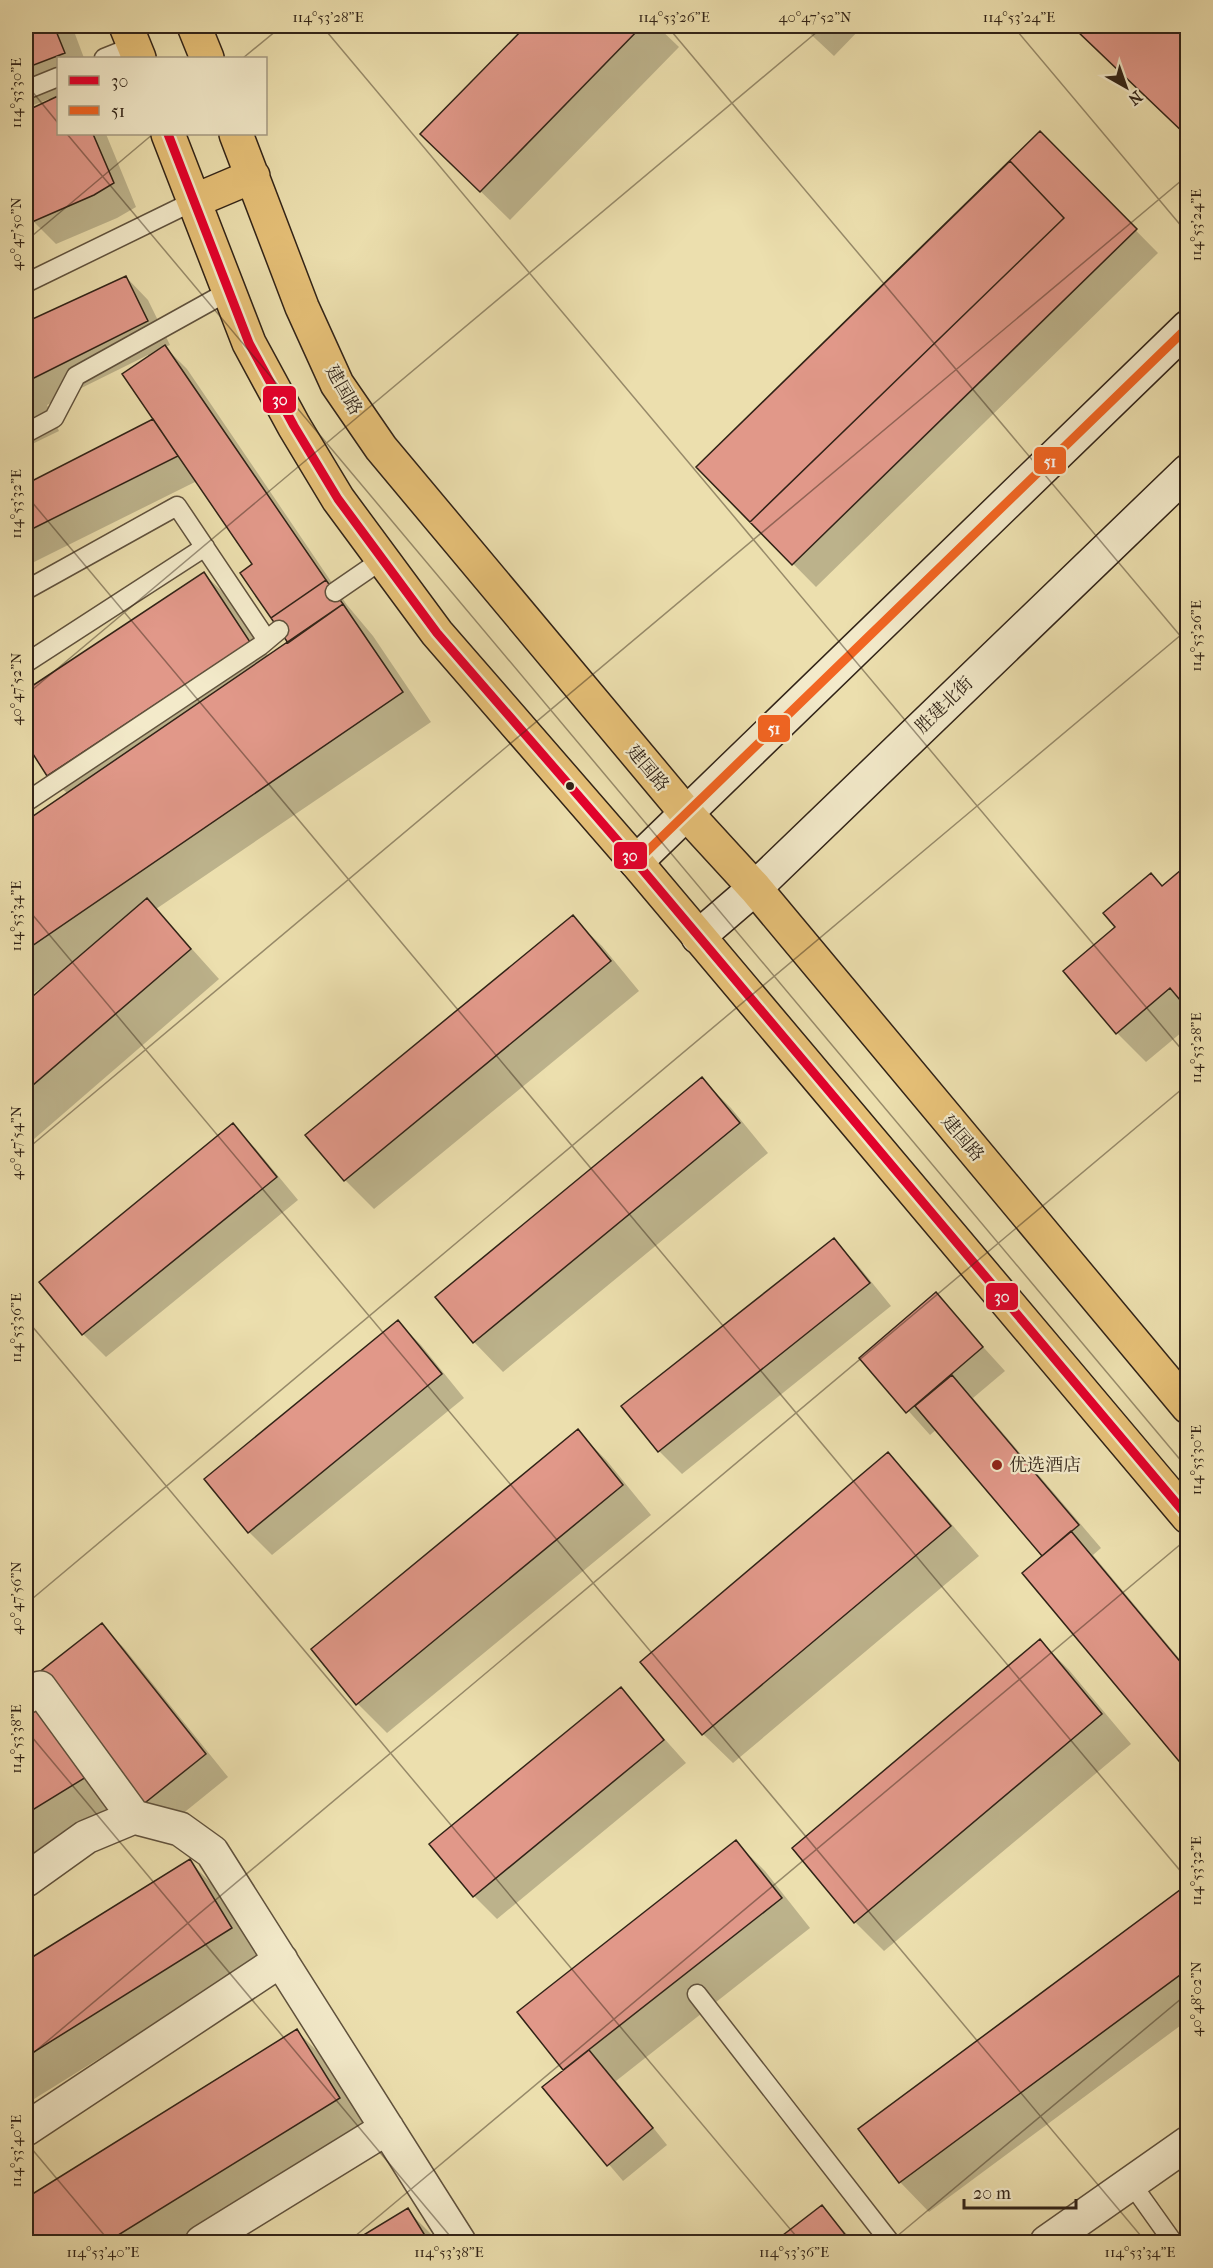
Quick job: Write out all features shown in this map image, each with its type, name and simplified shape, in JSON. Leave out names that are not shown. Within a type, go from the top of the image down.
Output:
[{"type":"main road","points":[[194,26],[207,57]]},
{"type":"main road","points":[[168,135],[249,343],[294,426],[338,499],[383,560],[437,633],[636,862],[1188,1517]]},
{"type":"main road","name":"建国路","points":[[236,135],[303,307],[343,393],[381,448],[687,814],[755,888],[1188,1407]]},
{"type":"main road","points":[[194,201],[252,176]]},
{"type":"street","points":[[636,862],[1188,327]]},
{"type":"street","name":"胜建北街","points":[[698,937],[755,888],[1188,471]]},
{"type":"street","points":[[26,1697],[40,1688],[134,1817]]},
{"type":"street","points":[[26,1880],[86,1837],[134,1817],[180,1829],[212,1852],[459,2242]]},
{"type":"street","points":[[26,2129],[281,1960]]},
{"type":"street","points":[[202,2242],[387,2128]]},
{"type":"street","points":[[1047,2242],[1188,2143]]},
{"type":"lane","points":[[106,57],[133,43]]},
{"type":"lane","points":[[26,90],[57,77]]},
{"type":"lane","points":[[26,283],[194,201]]},
{"type":"lane","points":[[26,433],[54,418],[76,376],[229,291]]},
{"type":"lane","points":[[26,590],[177,506],[205,547],[273,635],[26,802]]},
{"type":"lane","points":[[26,663],[205,547]]},
{"type":"lane","points":[[334,592],[383,560]]},
{"type":"lane","points":[[697,1994],[891,2242]]},
{"type":"lane","points":[[1131,2183],[1173,2242]]},
{"type":"building","points":[[26,26],[54,26],[65,53],[26,68]]},
{"type":"building","points":[[526,26],[642,26],[480,192],[420,134]]},
{"type":"building","points":[[1077,26],[1188,26],[1188,137],[1074,28]]},
{"type":"building","points":[[57,96],[57,135],[93,135],[114,183],[94,195],[32,222],[26,207],[26,111]]},
{"type":"building","points":[[1040,131],[1137,229],[792,565],[696,467]]},
{"type":"building","points":[[1010,161],[1064,218],[750,522],[696,467]]},
{"type":"building","points":[[126,276],[148,321],[26,382],[26,322]]},
{"type":"building","points":[[165,345],[326,580],[271,618],[240,573],[252,564],[122,374]]},
{"type":"building","points":[[153,419],[178,456],[26,532],[26,484]]},
{"type":"building","points":[[204,572],[250,642],[47,776],[26,743],[26,690]]},
{"type":"building","points":[[326,580],[343,604],[288,643],[271,618]]},
{"type":"building","points":[[343,604],[403,692],[26,950],[26,821]]},
{"type":"building","points":[[1188,864],[1188,993],[1180,1000],[1170,988],[1116,1034],[1063,971],[1115,927],[1103,913],[1151,873],[1162,886]]},
{"type":"building","points":[[147,898],[191,949],[26,1091],[26,1002]]},
{"type":"building","points":[[573,915],[611,961],[344,1181],[305,1135]]},
{"type":"building","points":[[702,1077],[740,1123],[473,1343],[435,1297]]},
{"type":"building","points":[[233,1123],[277,1177],[82,1335],[39,1282]]},
{"type":"building","points":[[834,1238],[870,1283],[658,1452],[621,1406]]},
{"type":"building","points":[[936,1292],[983,1347],[906,1413],[859,1358]]},
{"type":"building","points":[[398,1320],[442,1374],[248,1533],[204,1479]]},
{"type":"building","name":"优选酒店","points":[[952,1375],[1079,1525],[1042,1556],[915,1406]]},
{"type":"building","points":[[578,1429],[623,1485],[356,1705],[311,1649]]},
{"type":"building","points":[[888,1452],[951,1526],[702,1735],[640,1662]]},
{"type":"building","points":[[1071,1531],[1188,1671],[1188,1772],[1022,1573]]},
{"type":"building","points":[[102,1623],[206,1754],[141,1806],[37,1674]]},
{"type":"building","points":[[1040,1639],[1102,1714],[854,1923],[792,1848]]},
{"type":"building","points":[[621,1687],[664,1740],[473,1897],[429,1844]]},
{"type":"building","points":[[46,1702],[91,1774],[26,1814],[26,1715]]},
{"type":"building","points":[[736,1840],[782,1898],[563,2070],[517,2012]]},
{"type":"building","points":[[190,1859],[232,1928],[26,2057],[26,1961]]},
{"type":"building","points":[[1188,1884],[1188,1969],[899,2183],[858,2129]]},
{"type":"building","points":[[297,2029],[340,2098],[107,2242],[26,2242],[26,2198]]},
{"type":"building","points":[[589,2050],[653,2128],[607,2166],[542,2087]]},
{"type":"building","points":[[822,2205],[851,2242],[774,2242]]},
{"type":"building","points":[[408,2208],[429,2242],[352,2242]]},
{"type":"transit line","name":"30","points":[[168,135],[249,343],[294,426],[338,499],[437,633],[636,862],[1188,1517]]},
{"type":"transit line","name":"51","points":[[636,862],[1188,327]]},
{"type":"place","name":"优选酒店","points":[[997,1465]]}]
